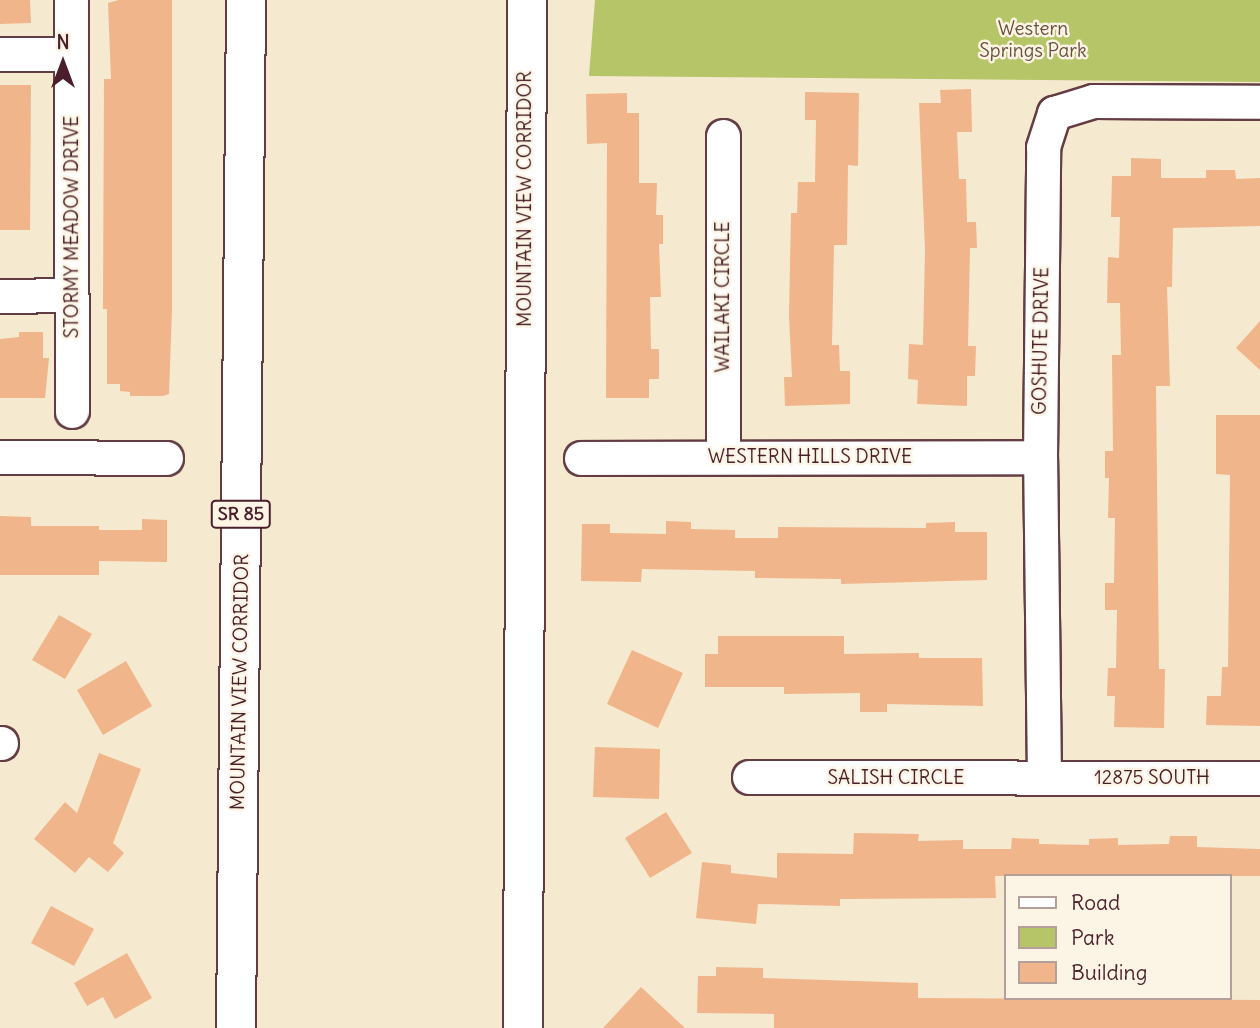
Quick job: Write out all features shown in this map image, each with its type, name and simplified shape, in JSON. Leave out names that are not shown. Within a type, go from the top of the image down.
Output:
[{"type":"highway","name":"MOUNTAIN VIEW CORRIDOR","points":[[236,1028],[246,0]]},
{"type":"highway","name":"MOUNTAIN VIEW CORRIDOR","points":[[523,1028],[527,0]]},
{"type":"street","name":"STORMY MEADOW DRIVE","points":[[71,0],[72,411]]},
{"type":"street","points":[[0,54],[71,54]]},
{"type":"street","name":"GOSHUTE DRIVE","points":[[1044,778],[1040,457],[1043,147],[1054,113],[1093,101],[1260,102]]},
{"type":"street","name":"WAILAKI CIRCLE","points":[[723,136],[723,457]]},
{"type":"street","points":[[0,296],[71,295]]},
{"type":"street","points":[[0,457],[166,458]]},
{"type":"street","name":"WESTERN HILLS DRIVE","points":[[581,458],[1040,457]]},
{"type":"street","name":"SALISH CIRCLE","points":[[749,777],[1044,778]]},
{"type":"street","name":"12875 SOUTH","points":[[1044,778],[1260,778]]},
{"type":"green space","name":"Western Springs Park","points":[[595,0],[1260,0],[1260,82],[589,76]]},
{"type":"building","points":[[0,0],[30,0],[31,23],[0,24]]},
{"type":"building","points":[[119,0],[172,0],[172,309],[169,394],[163,396],[130,396],[130,392],[120,391],[120,384],[107,384],[107,309],[103,309],[104,79],[111,79],[108,3]]},
{"type":"building","points":[[0,85],[31,85],[30,230],[0,230]]},
{"type":"building","points":[[971,89],[972,132],[957,132],[959,179],[966,179],[967,222],[976,222],[977,248],[970,248],[968,346],[976,346],[975,376],[967,376],[967,406],[917,404],[918,380],[908,379],[909,344],[923,345],[925,250],[919,103],[941,103],[940,90]]},
{"type":"building","points":[[805,92],[859,93],[858,166],[848,165],[847,245],[834,245],[832,345],[839,345],[840,371],[850,371],[850,404],[785,406],[784,377],[792,377],[789,316],[791,213],[797,213],[798,182],[815,182],[816,120],[805,120]]},
{"type":"building","points":[[627,93],[627,113],[639,113],[639,183],[657,183],[656,215],[663,215],[663,244],[659,244],[661,297],[650,297],[651,349],[659,349],[659,379],[649,379],[649,398],[606,398],[607,143],[587,144],[586,94]]},
{"type":"building","points":[[1131,158],[1161,159],[1161,178],[1206,178],[1206,170],[1235,170],[1236,179],[1260,178],[1260,226],[1173,228],[1172,287],[1167,287],[1170,386],[1156,386],[1159,669],[1165,669],[1164,728],[1114,727],[1115,696],[1107,696],[1108,668],[1116,668],[1117,610],[1105,610],[1105,583],[1114,583],[1115,518],[1108,518],[1109,478],[1105,478],[1105,451],[1113,451],[1112,355],[1121,355],[1120,303],[1107,303],[1108,257],[1119,258],[1120,217],[1111,217],[1112,176],[1131,176]]},
{"type":"building","points":[[1260,321],[1260,370],[1236,348]]},
{"type":"building","points":[[19,332],[43,332],[43,358],[49,358],[45,398],[0,398],[0,339],[19,337]]},
{"type":"building","points":[[1216,415],[1260,415],[1260,726],[1206,725],[1207,696],[1221,696],[1222,667],[1228,667],[1230,475],[1216,474]]},
{"type":"building","points":[[0,516],[31,517],[31,526],[99,526],[99,530],[142,530],[142,519],[167,520],[167,562],[99,561],[99,575],[0,575]]},
{"type":"building","points":[[666,521],[691,522],[691,529],[735,530],[735,538],[778,538],[778,527],[926,528],[926,523],[955,522],[955,532],[987,532],[987,580],[841,584],[841,579],[755,578],[755,571],[642,569],[641,582],[581,581],[582,524],[610,524],[610,533],[666,534]]},
{"type":"building","points":[[59,615],[92,634],[65,679],[32,660]]},
{"type":"building","points":[[718,636],[844,636],[844,654],[919,653],[919,658],[982,658],[983,706],[887,704],[887,712],[860,712],[860,693],[784,694],[784,687],[705,687],[705,654],[718,654]]},
{"type":"building","points":[[632,650],[683,673],[658,728],[607,704]]},
{"type":"building","points":[[126,661],[152,706],[103,735],[77,690]]},
{"type":"building","points":[[595,747],[660,749],[659,799],[593,797]]},
{"type":"building","points":[[99,753],[141,769],[113,843],[124,853],[108,872],[89,857],[75,873],[34,839],[65,802],[77,813]]},
{"type":"building","points":[[666,812],[692,853],[650,878],[625,838]]},
{"type":"building","points":[[854,833],[919,834],[918,841],[963,840],[963,849],[1011,849],[1012,838],[1039,839],[1039,844],[1089,845],[1089,839],[1118,838],[1118,845],[1169,844],[1170,836],[1197,836],[1197,847],[1260,849],[1260,876],[1004,874],[995,876],[996,898],[840,899],[840,906],[758,904],[756,924],[696,918],[702,862],[731,865],[731,873],[777,878],[777,853],[853,854]]},
{"type":"building","points":[[51,906],[94,929],[74,966],[31,943]]},
{"type":"building","points":[[127,953],[152,998],[115,1019],[103,997],[87,1006],[74,983]]},
{"type":"building","points":[[716,967],[763,968],[763,978],[918,983],[918,998],[1260,1000],[1260,1028],[774,1028],[774,1014],[697,1013],[698,976],[716,976]]},
{"type":"building","points":[[641,987],[685,1028],[603,1028]]}]
